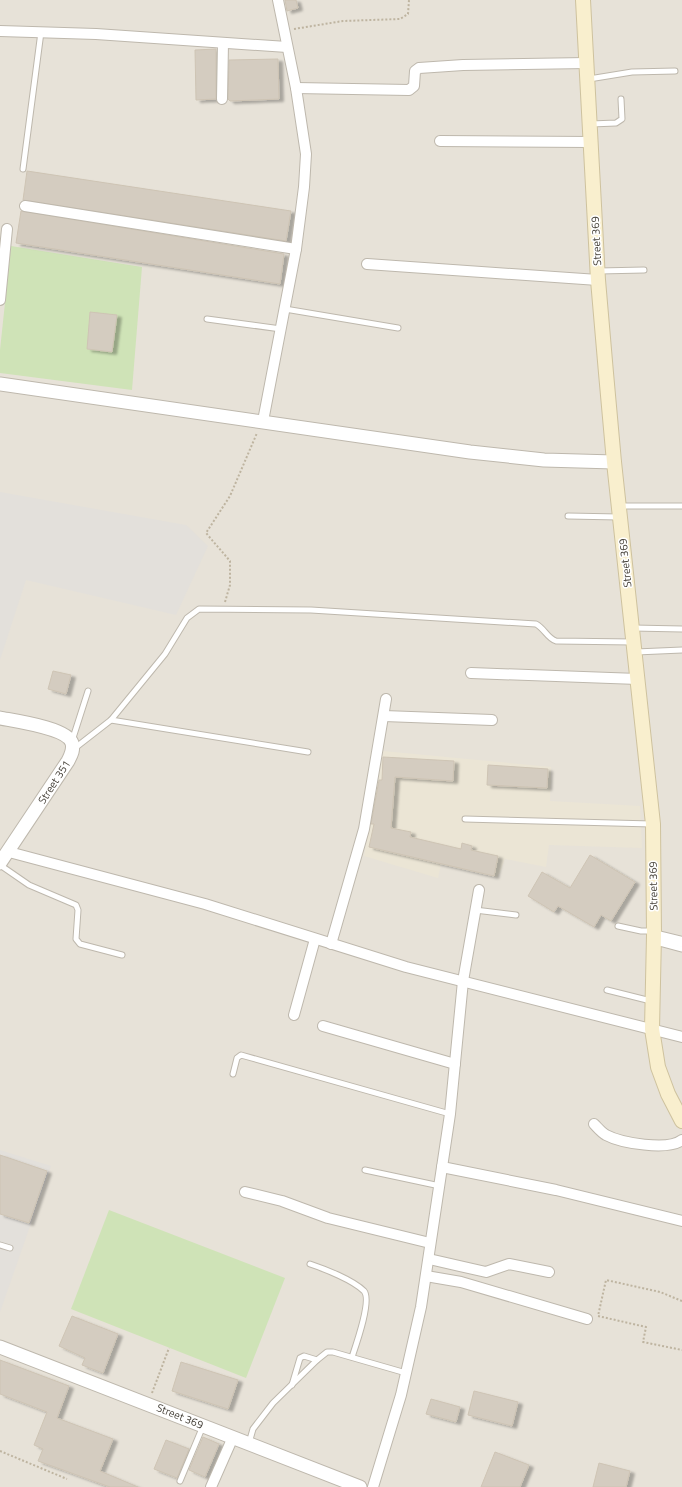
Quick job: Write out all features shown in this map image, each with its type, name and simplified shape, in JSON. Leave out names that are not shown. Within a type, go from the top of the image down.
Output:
[{"type":"main road","name":"Street 369","points":[[583,0],[598,276],[619,512],[653,824],[654,936],[652,1029],[658,1067],[668,1094],[682,1121]]},
{"type":"street","points":[[262,421],[296,249],[304,187],[306,154],[296,88],[278,0]]},
{"type":"street","points":[[0,31],[41,32],[287,47]]},
{"type":"street","points":[[222,99],[224,43]]},
{"type":"street","points":[[296,88],[409,90],[414,86],[415,71],[419,68],[463,65],[586,63]]},
{"type":"street","points":[[440,141],[591,142]]},
{"type":"street","points":[[25,206],[296,249]]},
{"type":"street","points":[[0,300],[7,229]]},
{"type":"street","points":[[367,264],[598,276]]},
{"type":"street","points":[[0,384],[262,421],[364,438],[470,452],[544,460],[614,462]]},
{"type":"street","points":[[471,673],[638,679]]},
{"type":"street","points":[[331,944],[364,829],[386,699]]},
{"type":"street","points":[[384,716],[492,720]]},
{"type":"street","points":[[0,718],[63,733],[72,746]]},
{"type":"street","name":"Street 351","points":[[0,864],[68,761],[72,746]]},
{"type":"street","points":[[9,852],[206,904],[406,967],[682,1036]]},
{"type":"street","points":[[372,1487],[401,1395],[426,1276],[450,1114],[463,981],[479,890]]},
{"type":"street","points":[[654,936],[682,942]]},
{"type":"street","points":[[294,1015],[315,939]]},
{"type":"street","points":[[323,1026],[455,1064]]},
{"type":"street","points":[[594,1124],[604,1134],[632,1144],[668,1144],[682,1140]]},
{"type":"street","points":[[442,1167],[556,1190],[682,1221]]},
{"type":"street","points":[[245,1192],[282,1201],[328,1218],[430,1243]]},
{"type":"street","points":[[429,1259],[486,1272],[509,1264],[549,1272]]},
{"type":"street","points":[[426,1276],[461,1282],[587,1319]]},
{"type":"street","name":"Street 369","points":[[0,1347],[148,1403],[360,1487]]},
{"type":"street","points":[[211,1487],[233,1437]]},
{"type":"lane","points":[[23,169],[41,32]]},
{"type":"lane","points":[[587,79],[632,72],[675,71]]},
{"type":"lane","points":[[590,124],[616,123],[622,120],[621,99]]},
{"type":"lane","points":[[598,276],[644,270]]},
{"type":"lane","points":[[285,309],[398,328]]},
{"type":"lane","points":[[207,319],[281,329]]},
{"type":"lane","points":[[568,516],[682,506]]},
{"type":"lane","points":[[72,746],[111,720],[165,654],[187,618],[198,609],[311,610],[536,624],[542,628],[549,638],[556,641],[634,641],[682,650]]},
{"type":"lane","points":[[634,641],[682,629]]},
{"type":"lane","points":[[72,746],[88,691]]},
{"type":"lane","points":[[111,720],[308,752]]},
{"type":"lane","points":[[464,818],[653,824]]},
{"type":"lane","points":[[0,864],[29,884],[76,905],[78,910],[76,939],[80,944],[122,955]]},
{"type":"lane","points":[[475,910],[516,915]]},
{"type":"lane","points":[[618,926],[641,931],[682,948]]},
{"type":"lane","points":[[607,990],[652,1001]]},
{"type":"lane","points":[[233,1074],[237,1058],[241,1055],[450,1114]]},
{"type":"lane","points":[[365,1170],[440,1187]]},
{"type":"lane","points":[[0,1245],[10,1248]]},
{"type":"lane","points":[[310,1264],[334,1272],[364,1291],[367,1298],[364,1318],[352,1357]]},
{"type":"lane","points":[[249,1443],[253,1429],[273,1403],[327,1352],[352,1357],[406,1373]]},
{"type":"lane","points":[[292,1386],[300,1358],[304,1356],[317,1360]]},
{"type":"lane","points":[[180,1481],[204,1425]]},
{"type":"path","points":[[284,30],[343,21],[400,19],[408,14],[409,0]]},
{"type":"path","points":[[222,610],[230,585],[230,561],[206,533],[230,496],[262,421]]},
{"type":"path","points":[[682,1301],[660,1292],[606,1280],[598,1316],[646,1327],[644,1342],[682,1350]]},
{"type":"path","points":[[148,1403],[169,1348]]},
{"type":"path","points":[[0,1451],[67,1479]]},
{"type":"shaded area","points":[[0,0],[682,0],[682,1487],[0,1487]]},
{"type":"shaded area","points":[[0,492],[186,525],[208,546],[176,615],[26,580],[0,660]]},
{"type":"shaded area","points":[[383,751],[551,767],[550,801],[640,806],[642,848],[549,845],[546,867],[505,859],[497,877],[441,864],[438,878],[364,856]]},
{"type":"shaded area","points":[[0,1150],[51,1166],[0,1312]]},
{"type":"green space","points":[[11,246],[142,267],[132,390],[0,373],[0,350]]},
{"type":"green space","points":[[109,1210],[285,1278],[246,1378],[71,1309]]},
{"type":"building","points":[[285,0],[296,0],[298,8],[287,11]]},
{"type":"building","points":[[216,49],[216,99],[196,100],[195,50]]},
{"type":"building","points":[[278,59],[279,99],[230,101],[228,99],[229,60]]},
{"type":"building","points":[[27,171],[291,211],[286,241],[23,200]]},
{"type":"building","points":[[21,211],[284,254],[280,284],[16,243]]},
{"type":"building","points":[[90,312],[117,315],[112,352],[87,349]]},
{"type":"building","points":[[53,671],[71,675],[66,694],[48,689]]},
{"type":"building","points":[[383,757],[454,761],[453,781],[395,777],[391,828],[411,832],[410,837],[461,849],[462,843],[472,846],[471,850],[498,856],[494,876],[369,847],[374,824],[371,824],[379,780],[382,780]]},
{"type":"building","points":[[488,765],[548,769],[547,788],[487,785]]},
{"type":"building","points":[[590,855],[635,882],[611,921],[601,915],[594,927],[558,906],[554,912],[528,896],[542,872],[570,888]]},
{"type":"building","points":[[0,1155],[47,1171],[29,1223],[0,1214]]},
{"type":"building","points":[[72,1316],[118,1334],[103,1373],[82,1365],[85,1358],[59,1346]]},
{"type":"building","points":[[0,1360],[69,1386],[57,1418],[113,1439],[100,1471],[138,1487],[110,1487],[38,1461],[43,1449],[34,1445],[47,1412],[0,1394]]},
{"type":"building","points":[[181,1362],[238,1380],[228,1409],[172,1391]]},
{"type":"building","points":[[474,1391],[518,1402],[512,1426],[468,1415]]},
{"type":"building","points":[[431,1399],[460,1407],[456,1422],[426,1414]]},
{"type":"building","points":[[203,1437],[219,1444],[205,1477],[189,1470]]},
{"type":"building","points":[[166,1440],[189,1449],[177,1478],[154,1469]]},
{"type":"building","points":[[495,1452],[529,1465],[520,1487],[481,1487]]},
{"type":"building","points":[[599,1463],[630,1471],[626,1487],[593,1487]]}]
